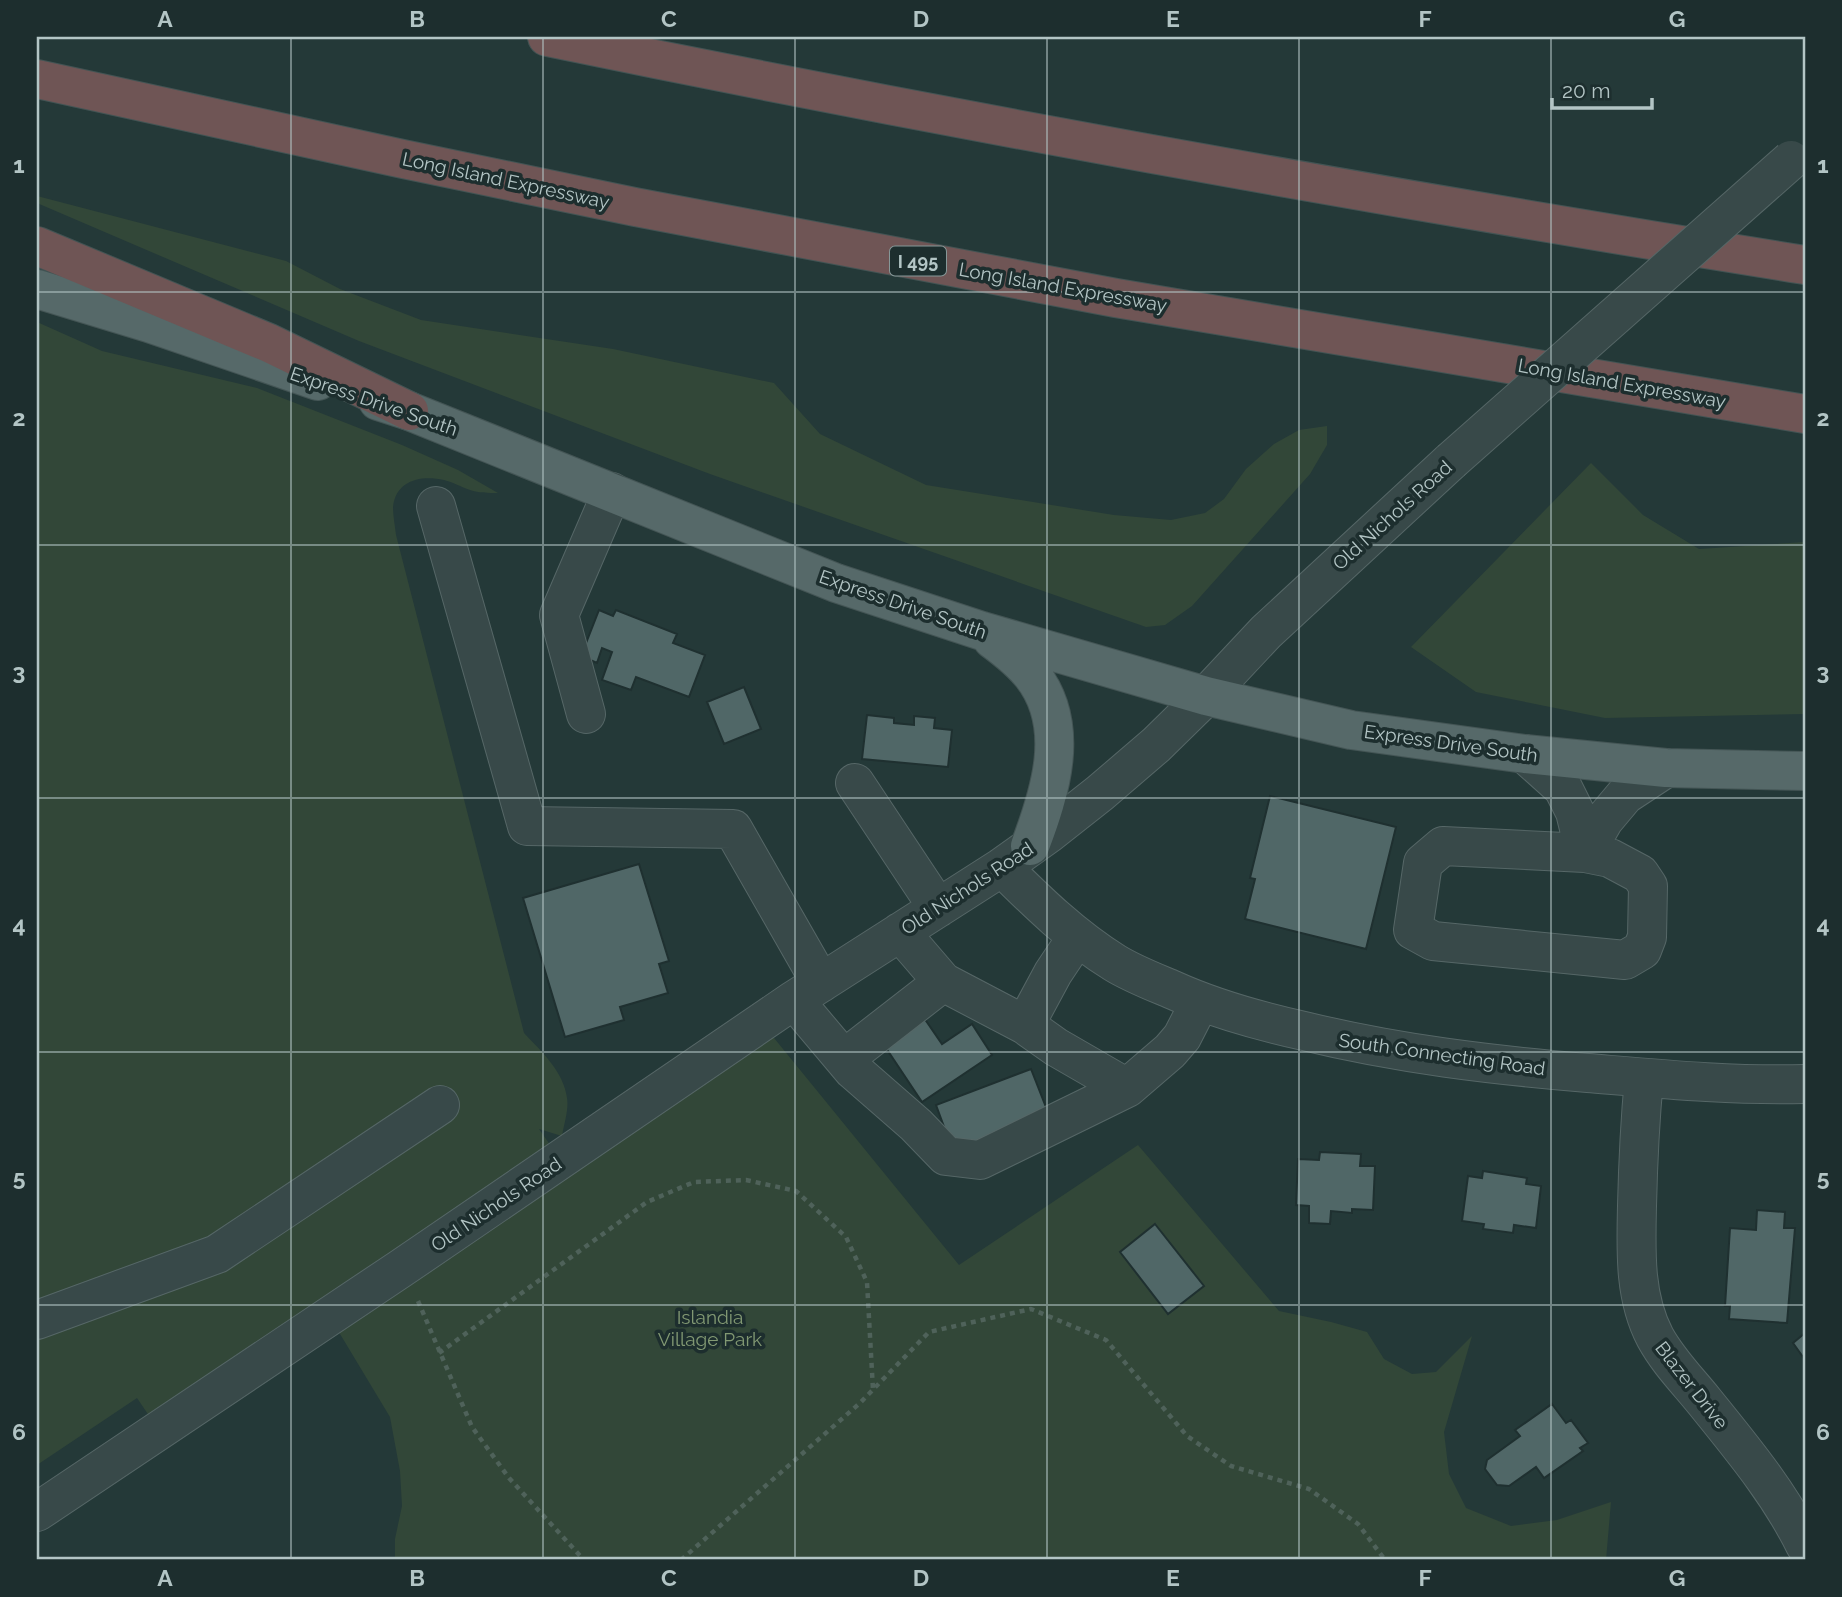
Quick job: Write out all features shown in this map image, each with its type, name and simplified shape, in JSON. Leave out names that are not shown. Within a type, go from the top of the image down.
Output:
[{"type":"highway","points":[[547,37],[1132,149],[1575,228],[1805,265]]},
{"type":"highway","name":"Long Island Expressway","points":[[37,79],[635,207],[1090,293],[1805,414]]},
{"type":"highway","points":[[37,246],[269,343],[409,411]]},
{"type":"main road","name":"Express Drive South","points":[[37,289],[149,323],[409,411],[836,583],[982,631],[1206,696],[1351,730],[1525,754],[1667,768],[1805,771]]},
{"type":"main road","points":[[982,631],[1017,659],[1034,677],[1052,718],[1055,736],[1052,772],[1043,812],[1016,857]]},
{"type":"street","name":"Old Nichols Road","points":[[37,1512],[389,1277],[807,991],[1016,857],[1100,793],[1156,745],[1276,623],[1451,461],[1798,154]]},
{"type":"street","points":[[586,714],[559,615],[612,492]]},
{"type":"street","points":[[436,506],[527,826],[733,829],[807,991],[844,1059],[946,1156],[980,1160],[1127,1088],[1170,1051],[1182,1037],[1200,1002]]},
{"type":"street","points":[[1525,754],[1563,788],[1575,812],[1585,853]]},
{"type":"street","points":[[1585,853],[1604,820],[1625,795],[1667,768]]},
{"type":"street","points":[[855,783],[937,908]]},
{"type":"street","points":[[1443,846],[1585,853],[1610,858],[1640,874],[1648,886],[1647,937],[1642,950],[1625,960],[1433,941],[1413,930],[1423,863],[1443,846]]},
{"type":"street","name":"South Connecting Road","points":[[1016,857],[1045,910],[1077,937],[1117,964],[1200,1002],[1273,1024],[1356,1044],[1553,1070],[1709,1083],[1805,1084]]},
{"type":"street","points":[[900,932],[943,982],[1025,1025],[1056,1047],[1127,1088]]},
{"type":"street","points":[[1025,1025],[1053,972],[1077,937]]},
{"type":"street","points":[[844,1059],[943,982]]},
{"type":"street","name":"Blazer Drive","points":[[1644,1078],[1638,1139],[1637,1274],[1654,1336],[1670,1361],[1754,1463],[1783,1504],[1805,1545]]},
{"type":"street","points":[[37,1320],[217,1254],[440,1105]]},
{"type":"path","points":[[439,1353],[648,1202],[694,1182],[746,1180],[796,1191],[846,1237],[867,1282],[873,1390]]},
{"type":"path","points":[[415,1294],[472,1427],[509,1478],[583,1560]]},
{"type":"path","points":[[681,1560],[860,1403],[929,1332],[1031,1309],[1107,1340],[1187,1436],[1231,1466],[1309,1489],[1358,1524],[1385,1560]]},
{"type":"green space","points":[[37,196],[286,261],[340,289],[421,320],[613,349],[774,383],[820,434],[926,485],[1114,515],[1171,520],[1205,513],[1224,499],[1246,469],[1274,444],[1299,430],[1327,426],[1327,445],[1310,474],[1192,606],[1165,625],[1146,627],[710,474],[359,341],[37,203]]},
{"type":"green space","name":"Islandia Village Park","points":[[37,322],[102,351],[257,388],[402,445],[458,470],[498,493],[473,491],[444,480],[419,479],[404,485],[399,491],[395,498],[393,514],[396,535],[524,1033],[551,1063],[565,1088],[567,1107],[562,1136],[539,1129],[555,1152],[756,1016],[959,1265],[1138,1145],[1279,1311],[1367,1332],[1384,1359],[1412,1374],[1436,1372],[1472,1336],[1444,1432],[1449,1474],[1466,1508],[1511,1526],[1557,1520],[1611,1502],[1606,1560],[395,1560],[395,1539],[402,1506],[400,1471],[390,1417],[328,1314],[158,1429],[137,1398],[37,1465]]},
{"type":"green space","points":[[1591,463],[1643,515],[1699,549],[1805,542],[1805,714],[1605,718],[1476,692],[1411,647]]},
{"type":"building","points":[[599,610],[613,616],[616,610],[677,634],[673,643],[705,655],[689,697],[636,677],[631,690],[602,680],[612,652],[602,648],[597,663],[581,656]]},
{"type":"building","points":[[744,687],[761,729],[724,744],[707,702]]},
{"type":"building","points":[[867,715],[894,718],[894,723],[914,725],[914,716],[935,718],[934,728],[952,730],[948,767],[862,759]]},
{"type":"building","points":[[1270,796],[1396,827],[1366,949],[1245,919],[1255,879],[1250,878]]},
{"type":"building","points":[[639,864],[669,961],[659,964],[668,993],[620,1007],[624,1020],[565,1037],[523,898]]},
{"type":"building","points":[[920,1012],[942,1044],[972,1024],[992,1055],[922,1102],[880,1039]]},
{"type":"building","points":[[1031,1069],[1049,1115],[953,1151],[936,1105]]},
{"type":"building","points":[[1320,1152],[1361,1154],[1360,1166],[1375,1166],[1373,1210],[1352,1209],[1352,1213],[1331,1211],[1330,1224],[1309,1223],[1309,1206],[1296,1205],[1298,1159],[1319,1160]]},
{"type":"building","points":[[1483,1171],[1527,1178],[1526,1184],[1541,1186],[1536,1228],[1514,1225],[1513,1233],[1483,1229],[1484,1224],[1462,1221],[1468,1176],[1482,1178]]},
{"type":"building","points":[[1757,1210],[1785,1212],[1784,1228],[1795,1228],[1787,1323],[1729,1319],[1730,1306],[1725,1306],[1730,1228],[1756,1230]]},
{"type":"building","points":[[1155,1224],[1204,1286],[1168,1314],[1120,1252]]},
{"type":"building","points":[[1805,1333],[1805,1355],[1803,1357],[1793,1343]]},
{"type":"building","points":[[1552,1404],[1566,1423],[1571,1420],[1588,1443],[1580,1448],[1583,1451],[1544,1478],[1536,1467],[1509,1486],[1497,1485],[1485,1469],[1487,1460],[1520,1436],[1515,1430]]}]
